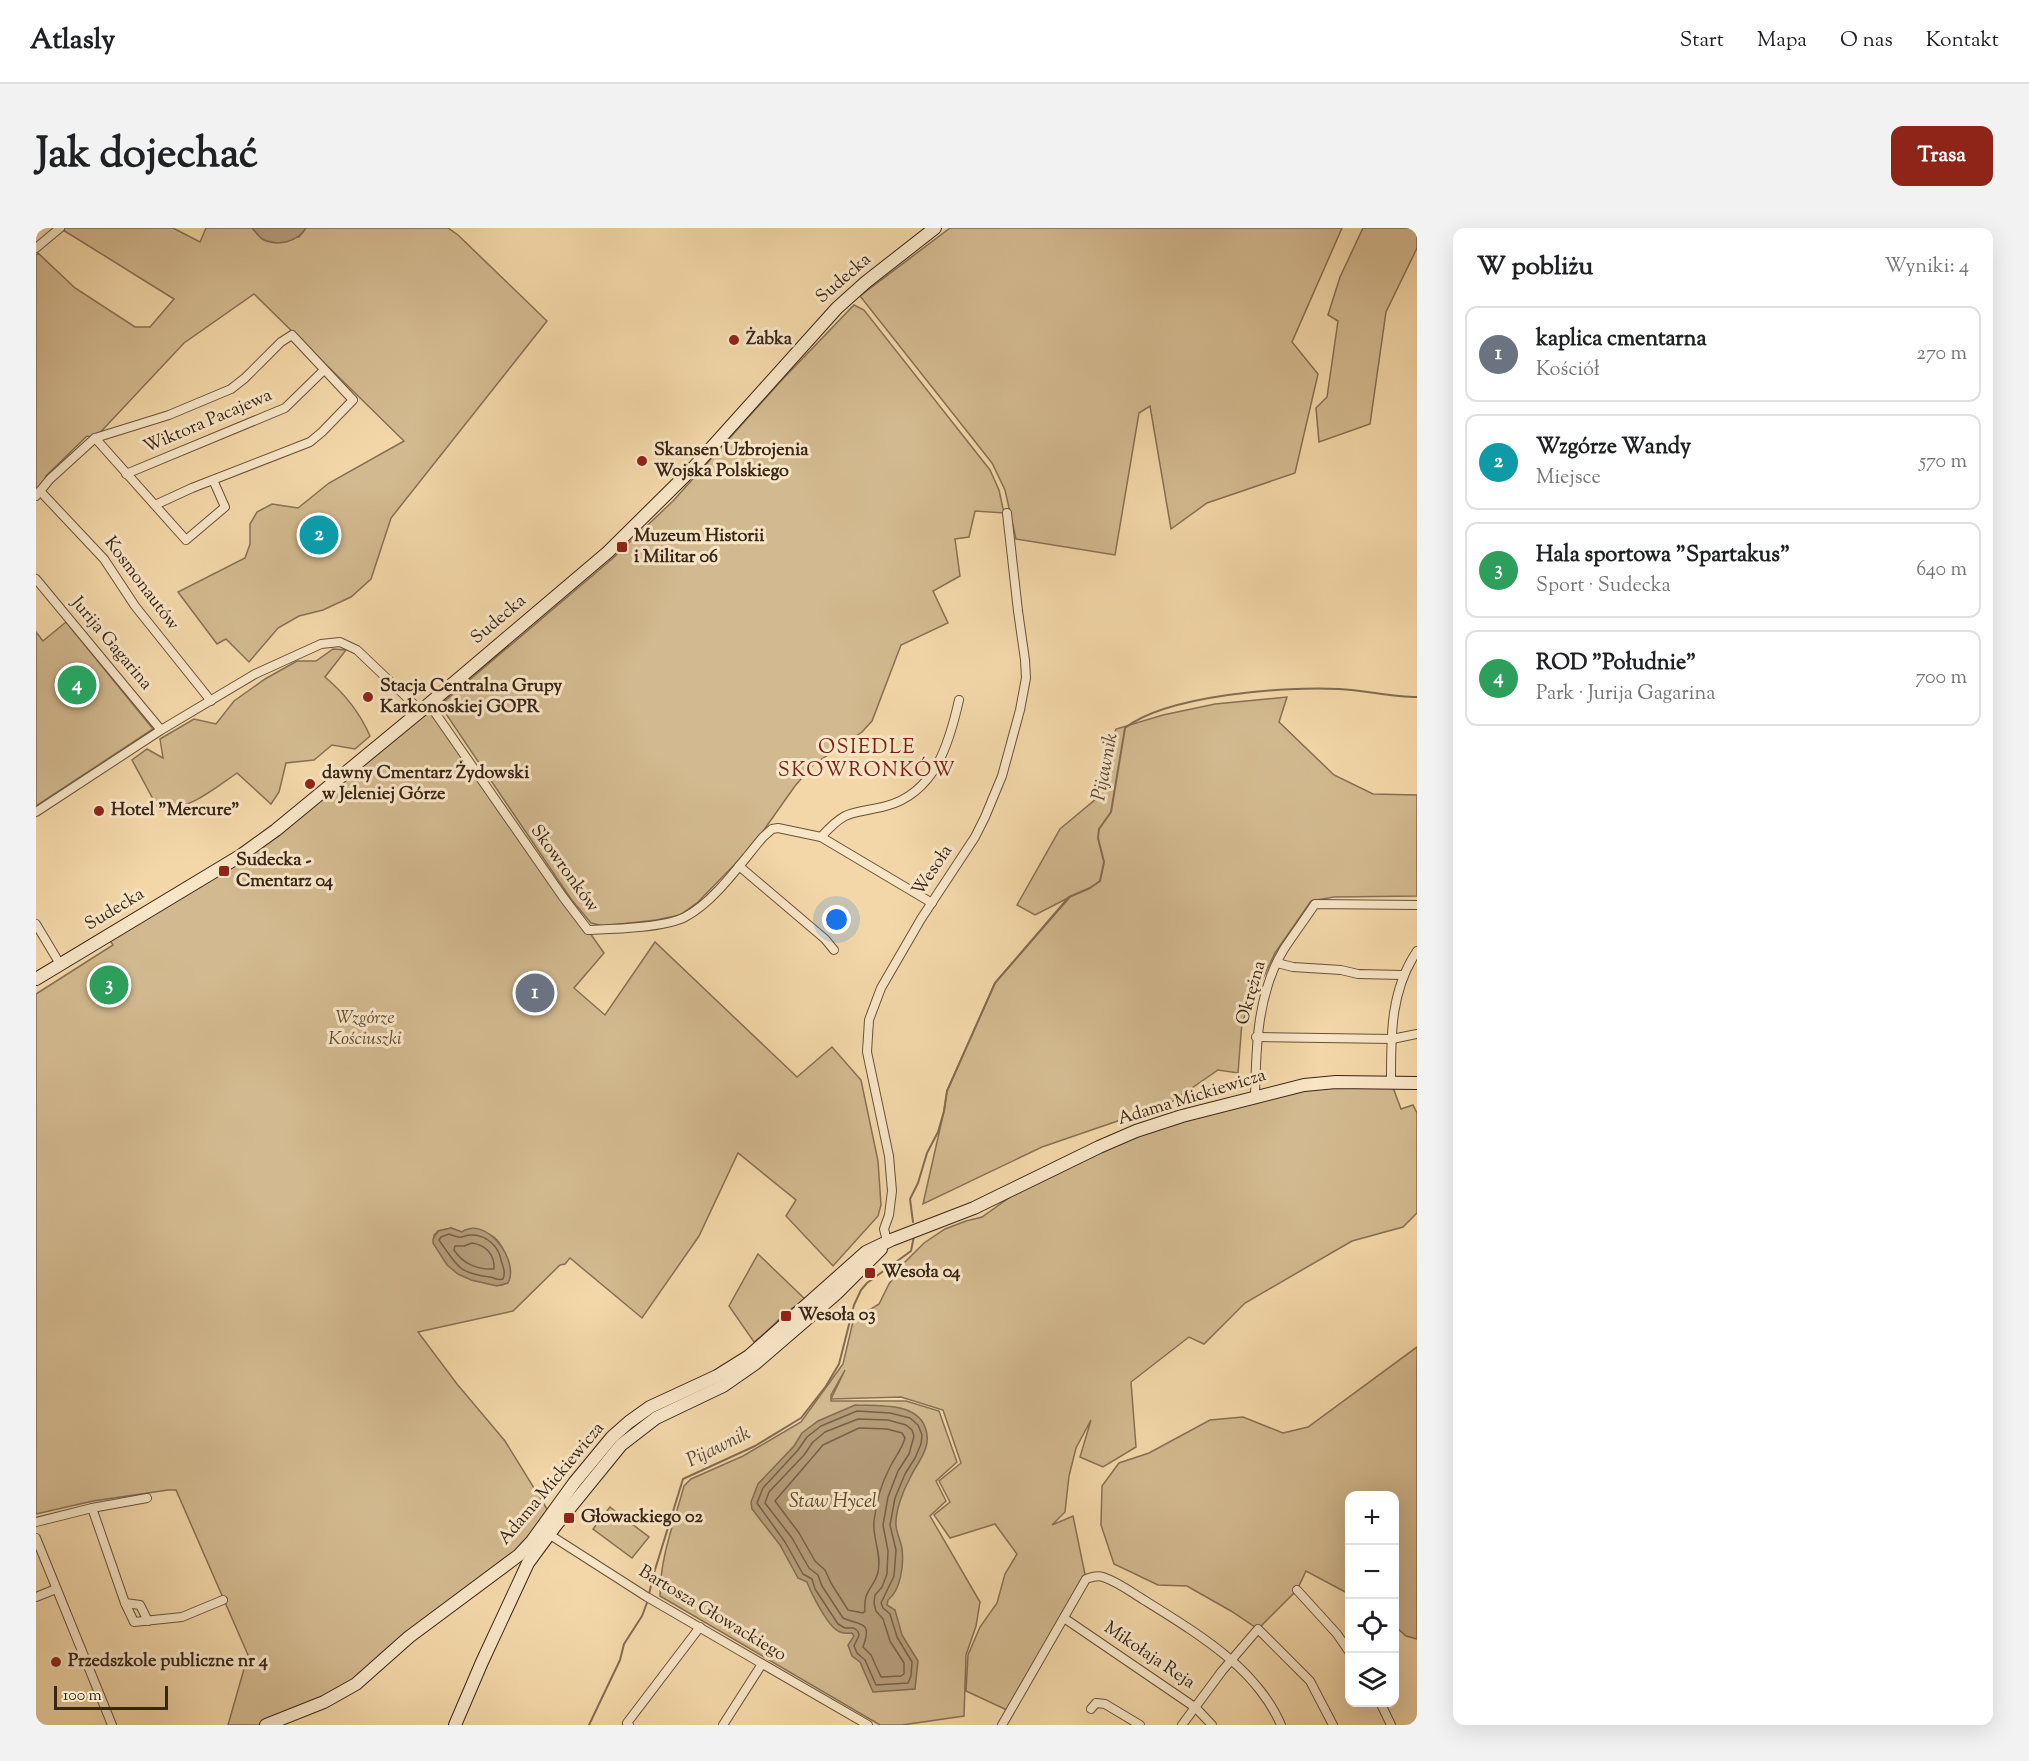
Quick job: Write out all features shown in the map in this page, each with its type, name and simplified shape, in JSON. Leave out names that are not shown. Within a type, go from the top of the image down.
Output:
[{"type":"street","points":[[36,248],[60,228]]},
{"type":"street","name":"Sudecka","points":[[36,979],[240,856],[301,810],[608,552],[676,487],[831,314],[866,282],[935,228]]},
{"type":"street","points":[[38,494],[82,448],[95,438],[169,415],[231,389],[280,342],[292,335],[353,400],[315,439],[155,505]]},
{"type":"street","name":"Wiktora Pacajewa","points":[[126,474],[285,408],[324,370]]},
{"type":"street","points":[[95,438],[186,540],[225,507],[213,480]]},
{"type":"street","name":"Kosmonautów","points":[[38,494],[104,559],[135,606],[211,701]]},
{"type":"street","name":"Wesoła","points":[[891,1240],[886,1237],[884,1229],[889,1215],[892,1191],[889,1156],[867,1052],[869,1020],[881,988],[975,837],[985,817],[1002,776],[1020,710],[1026,678],[1025,660],[1007,513]]},
{"type":"street","name":"Jurija Gagarina","points":[[36,579],[161,730]]},
{"type":"street","points":[[36,812],[161,730],[255,674],[313,647],[340,642],[357,650],[424,707]]},
{"type":"street","points":[[821,837],[838,819],[851,812],[886,806],[903,800],[917,791],[928,780],[945,748],[954,726],[959,700]]},
{"type":"street","name":"Skowronków","points":[[424,707],[588,930],[657,924],[684,918],[706,902],[772,829],[784,828],[821,837],[932,903]]},
{"type":"street","points":[[739,866],[825,939],[834,950]]},
{"type":"street","name":"Okrężna","points":[[1255,1096],[1256,1037],[1267,988],[1283,950],[1315,904],[1417,906]]},
{"type":"street","points":[[36,924],[60,964]]},
{"type":"street","points":[[1390,1082],[1397,991],[1417,951]]},
{"type":"street","points":[[1277,963],[1293,967],[1341,970],[1358,974],[1403,975]]},
{"type":"street","points":[[1256,1037],[1392,1039],[1417,1034]]},
{"type":"street","name":"Adama Mickiewicza","points":[[266,1725],[324,1702],[356,1684],[409,1636],[524,1559],[545,1531],[574,1483],[612,1437],[628,1422],[650,1407],[717,1376],[749,1356],[866,1252],[974,1208],[1136,1131],[1182,1116],[1305,1084],[1417,1083]]},
{"type":"street","points":[[36,1522],[92,1508],[147,1498]]},
{"type":"street","points":[[92,1508],[134,1622],[182,1617],[223,1600]]},
{"type":"street","name":"Bartosza Głowackiego","points":[[545,1531],[649,1598],[762,1664],[853,1721],[868,1725]]},
{"type":"street","points":[[36,1538],[112,1725]]},
{"type":"street","points":[[455,1725],[524,1559]]},
{"type":"street","points":[[1002,1725],[1086,1579],[1096,1576],[1104,1577],[1178,1621],[1231,1660],[1270,1705],[1281,1725]]},
{"type":"street","points":[[36,1597],[56,1589]]},
{"type":"street","points":[[1297,1590],[1345,1646]]},
{"type":"street","points":[[125,1602],[140,1605],[148,1621]]},
{"type":"street","name":"Mikołaja Reja","points":[[1064,1618],[1196,1708],[1212,1725]]},
{"type":"street","points":[[629,1725],[627,1723],[700,1628]]},
{"type":"street","points":[[1182,1725],[1231,1660],[1258,1629],[1310,1681],[1333,1725]]},
{"type":"street","points":[[723,1725],[762,1664]]},
{"type":"street","points":[[1090,1709],[1096,1703],[1104,1704],[1140,1725]]},
{"type":"street","points":[[1382,1707],[1391,1725]]},
{"type":"green space","points":[[65,228],[173,228],[200,242],[206,228],[252,228],[263,239],[299,237],[306,228],[448,228],[547,321],[391,518],[371,579],[351,597],[323,610],[299,616],[278,628],[249,662],[226,639],[217,644],[178,592],[245,558],[250,544],[250,524],[257,512],[272,504],[298,508],[329,483],[404,441],[254,294],[184,343],[95,438],[87,436],[46,476],[36,496],[36,255],[38,253],[75,288],[135,327],[150,327],[174,299],[63,230]]},
{"type":"green space","points":[[950,228],[1342,228],[1292,342],[1318,374],[1295,473],[1207,503],[1171,529],[1150,406],[1139,413],[1115,555],[1016,539],[1005,490],[992,463],[860,296]]},
{"type":"green space","points":[[1363,228],[1417,228],[1417,248],[1386,312],[1370,424],[1319,442],[1316,408],[1327,397],[1338,321],[1328,315],[1340,277]]},
{"type":"green space","points":[[854,305],[864,310],[990,470],[999,490],[1004,513],[975,511],[969,537],[955,539],[960,576],[933,591],[948,623],[901,645],[872,721],[862,732],[813,765],[761,834],[698,902],[680,915],[656,920],[603,926],[591,923],[571,899],[440,705],[612,559],[673,501],[780,382]]},
{"type":"green space","points":[[66,622],[153,729],[36,806],[36,632],[43,641]]},
{"type":"green space","points":[[333,649],[346,650],[325,677],[351,704],[370,736],[355,749],[332,745],[314,760],[286,763],[279,792],[271,804],[237,773],[191,803],[159,810],[132,760],[147,749],[163,758],[160,739],[194,719],[216,724],[234,701],[265,679],[297,661],[316,661]]},
{"type":"green space","points":[[1287,697],[1279,722],[1334,775],[1373,794],[1417,795],[1417,896],[1334,897],[1311,901],[1275,953],[1242,1022],[1238,1073],[1218,1070],[1170,1103],[1042,1147],[923,1204],[947,1091],[995,983],[1070,897],[1035,915],[1017,905],[1060,829],[1097,798],[1107,752],[1116,729],[1163,715],[1215,704]]},
{"type":"green space","name":"Wzgórze Kościuszki","points":[[429,704],[604,953],[574,988],[605,1015],[655,942],[797,1077],[832,1047],[861,1080],[878,1161],[881,1205],[878,1216],[833,1266],[786,1216],[796,1200],[738,1153],[699,1236],[642,1318],[570,1258],[513,1311],[418,1332],[457,1384],[505,1441],[547,1509],[548,1519],[519,1549],[356,1684],[266,1725],[228,1725],[248,1655],[176,1490],[93,1501],[36,1514],[36,994],[113,945],[107,936],[223,866]],"holes":[[[451,1228],[462,1232],[465,1230],[482,1232],[489,1234],[499,1242],[506,1255],[510,1271],[508,1282],[497,1285],[473,1280],[460,1275],[450,1266],[435,1244],[434,1235],[438,1231]]]},
{"type":"green space","points":[[1391,1082],[1401,1109],[1413,1105],[1417,1113],[1417,1213],[1403,1227],[1352,1241],[1245,1303],[1204,1344],[1189,1337],[1131,1382],[1136,1447],[1103,1467],[1080,1457],[1091,1420],[1076,1448],[1069,1476],[1065,1512],[1052,1525],[1073,1516],[1086,1579],[1009,1711],[966,1691],[968,1655],[980,1627],[997,1603],[1005,1574],[1017,1554],[995,1524],[950,1538],[934,1515],[950,1502],[939,1481],[961,1463],[943,1410],[901,1397],[831,1399],[831,1401],[906,1401],[939,1411],[957,1462],[936,1481],[946,1501],[930,1516],[980,1602],[976,1626],[966,1655],[964,1716],[902,1725],[880,1725],[660,1596],[665,1554],[684,1486],[691,1479],[743,1456],[801,1422],[843,1364],[855,1313],[860,1316],[879,1304],[903,1264],[924,1243],[945,1229],[982,1217],[1044,1173],[1099,1147],[1304,1085]],"holes":[[[845,1370],[831,1399],[831,1395]]]},
{"type":"green space","points":[[758,1254],[806,1300],[791,1309],[754,1342],[729,1306]]},
{"type":"green space","points":[[1417,1347],[1417,1639],[1406,1636],[1399,1630],[1399,1491],[1345,1491],[1345,1592],[1306,1571],[1297,1590],[1258,1629],[1187,1586],[1158,1585],[1114,1564],[1101,1525],[1102,1486],[1119,1463],[1149,1453],[1210,1420],[1243,1417],[1283,1433],[1308,1427]]},
{"type":"green space","points":[[610,1507],[649,1537],[632,1558],[593,1529]]},
{"type":"water","points":[[252,228],[306,228],[292,240],[274,243],[262,239]]},
{"type":"water","points":[[451,1228],[462,1232],[472,1228],[491,1235],[499,1243],[509,1264],[508,1283],[497,1286],[471,1280],[458,1274],[447,1265],[433,1243],[433,1239],[438,1231]]},
{"type":"water","name":"Staw Hycel","points":[[855,1405],[905,1409],[920,1419],[927,1434],[924,1454],[907,1483],[898,1508],[896,1526],[902,1549],[902,1569],[899,1583],[887,1605],[895,1610],[902,1635],[918,1661],[915,1689],[873,1692],[860,1662],[852,1656],[848,1645],[854,1636],[852,1633],[838,1631],[830,1624],[807,1582],[798,1578],[780,1545],[752,1509],[751,1502],[758,1484],[794,1446],[802,1433],[818,1421]]},
{"type":"waterway","name":"Pijawnik","points":[[913,1222],[910,1199],[918,1183],[927,1153],[938,1132],[947,1091],[995,983],[1069,897],[1100,881],[1104,862],[1098,838],[1099,829],[1111,812],[1125,728],[1144,717],[1197,700],[1259,691],[1316,688],[1417,697]]},
{"type":"waterway","name":"Pijawnik","points":[[649,1594],[683,1479],[755,1446],[801,1418],[826,1386],[839,1364],[854,1305],[861,1290],[867,1283],[911,1251],[914,1236]]},
{"type":"waterway","name":"Pijawnik","points":[[589,1725],[620,1660],[624,1644],[642,1616],[648,1600]]},
{"type":"place","name":"Żabka","points":[[734,340]]},
{"type":"place","name":"Skansen Uzbrojenia Wojska Polskiego","points":[[642,461]]},
{"type":"place","name":"Wzgórze Wandy","points":[[319,535]]},
{"type":"place","name":"Muzeum Historii i Militar 06","points":[[622,547]]},
{"type":"place","name":"ROD \"Południe\"","points":[[77,685]]},
{"type":"place","name":"Stacja Centralna Grupy Karkonoskiej GOPR","points":[[368,697]]},
{"type":"place","name":"dawny Cmentarz Żydowski w Jeleniej Górze","points":[[310,784]]},
{"type":"place","name":"Hotel \"Mercure\"","points":[[99,811]]},
{"type":"place","name":"Sudecka - Cmentarz 04","points":[[224,871]]},
{"type":"place","name":"Hala sportowa \"Spartakus\"","points":[[109,985]]},
{"type":"place","name":"kaplica cmentarna","points":[[535,993]]},
{"type":"place","name":"Wesoła 04","points":[[870,1273]]},
{"type":"place","name":"Wesoła 03","points":[[786,1316]]},
{"type":"place","name":"Głowackiego 02","points":[[569,1518]]},
{"type":"place","name":"Przedszkole publiczne nr 4","points":[[56,1662]]},
{"type":"district","name":"OSIEDLE SKOWRONKÓW","points":[[867,760]]}]
